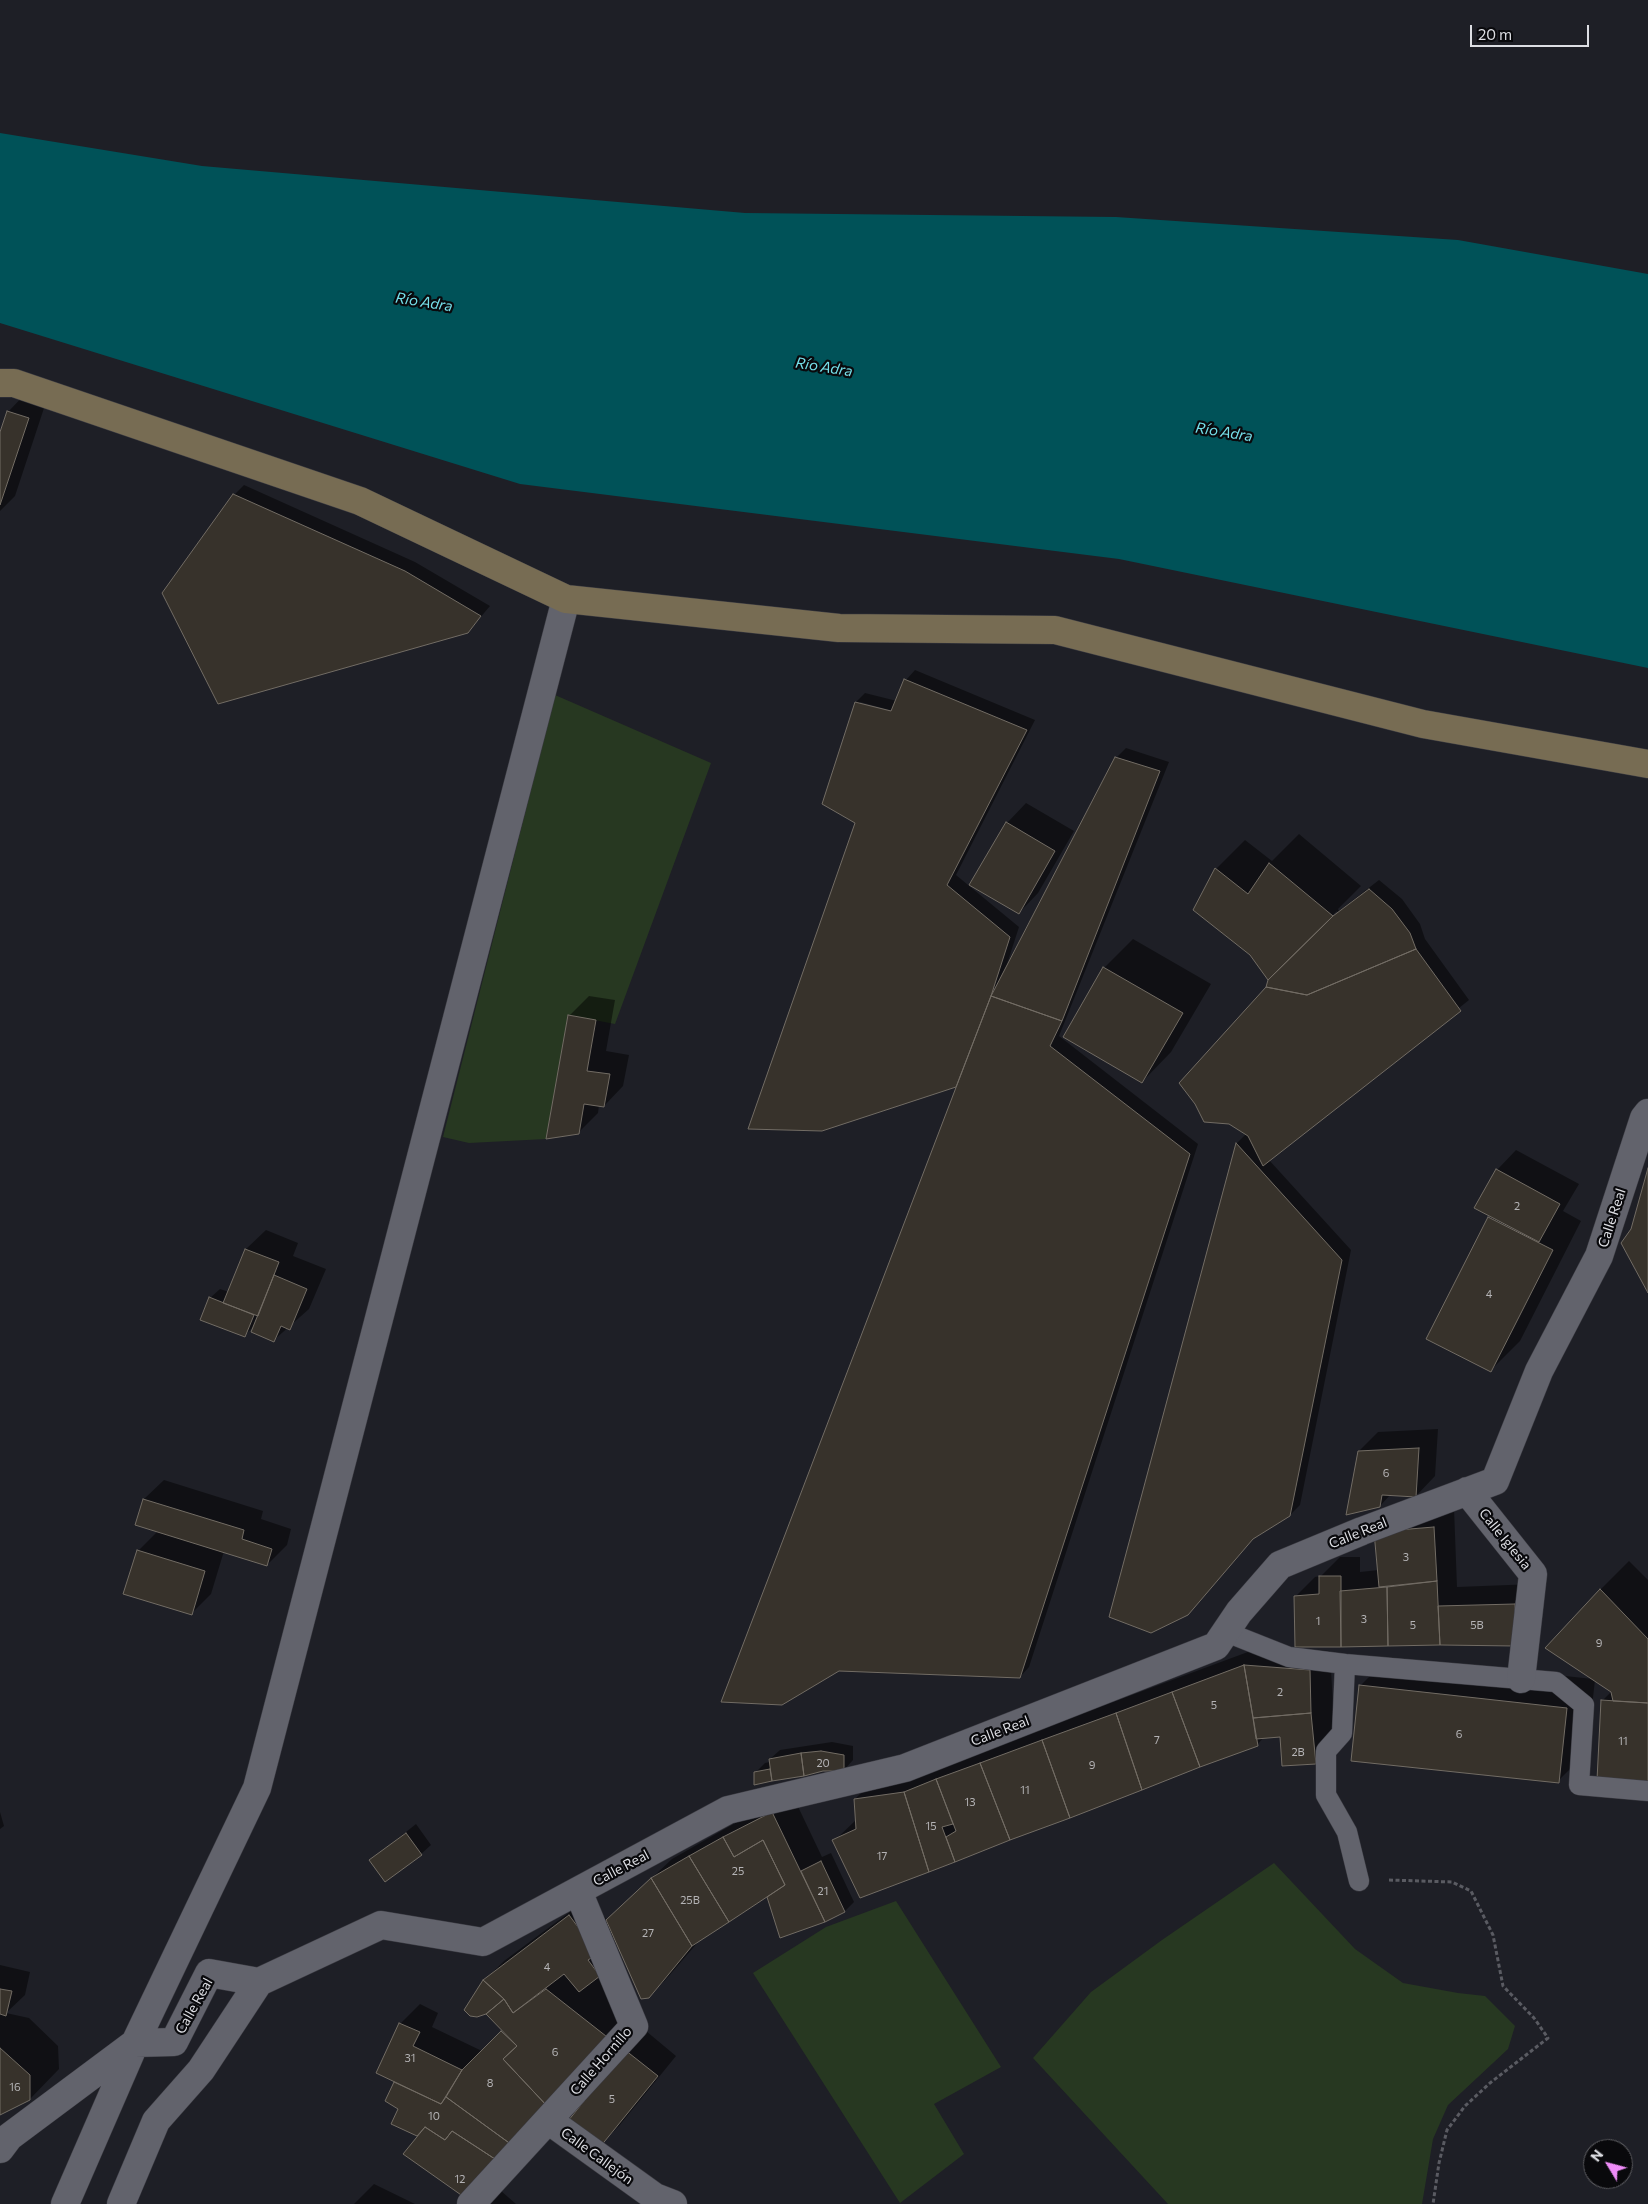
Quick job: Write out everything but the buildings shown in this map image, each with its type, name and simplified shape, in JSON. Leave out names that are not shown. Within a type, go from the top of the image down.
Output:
[{"type":"street","points":[[0,383],[14,382],[360,501],[566,599],[839,628],[1055,630],[1423,724],[1648,764]]},
{"type":"street","points":[[65,2204],[136,2043],[257,1788],[566,599]]},
{"type":"street","name":"Calle Real","points":[[136,2043],[174,2042],[210,1973],[259,1982],[381,1926],[482,1942],[728,1810],[905,1768],[1216,1646],[1239,1612],[1280,1565],[1362,1530],[1495,1481],[1539,1371],[1599,1256],[1644,1118],[1648,1113]]},
{"type":"street","name":"Calle Iglesia","points":[[1467,1491],[1532,1574],[1521,1680]]},
{"type":"street","name":"Calle Hornillo","points":[[471,2204],[634,2026],[578,1891]]},
{"type":"street","points":[[121,2204],[156,2121],[201,2070],[259,1982]]},
{"type":"street","points":[[0,2149],[9,2137],[136,2043]]},
{"type":"street","name":"Calle Callejón","points":[[548,2120],[659,2202]]},
{"type":"lane","points":[[1226,1632],[1289,1657],[1344,1664],[1556,1682],[1584,1705],[1578,1785],[1648,1791]]},
{"type":"lane","points":[[1344,1664],[1342,1733],[1326,1752],[1326,1795],[1347,1832],[1359,1881]]},
{"type":"path","points":[[1359,1881],[1406,1879],[1452,1882],[1471,1891],[1493,1935],[1503,1986],[1534,2018],[1548,2038],[1490,2083],[1466,2106],[1447,2130],[1432,2204]]},
{"type":"green space","points":[[555,695],[711,763],[615,1024],[568,1015],[546,1139],[469,1143],[443,1137]]},
{"type":"green space","points":[[1274,1863],[1355,1949],[1403,1983],[1485,1996],[1515,2026],[1508,2049],[1448,2105],[1433,2139],[1422,2204],[1168,2204],[1033,2058],[1091,1992],[1162,1940]]},
{"type":"green space","points":[[896,1901],[1001,2067],[934,2104],[964,2154],[900,2203],[753,1973],[826,1927]]},
{"type":"water","name":"Río Adra","points":[[0,133],[202,166],[745,213],[1116,217],[1458,240],[1648,274],[1648,668],[1119,559],[520,484],[0,323]]}]
